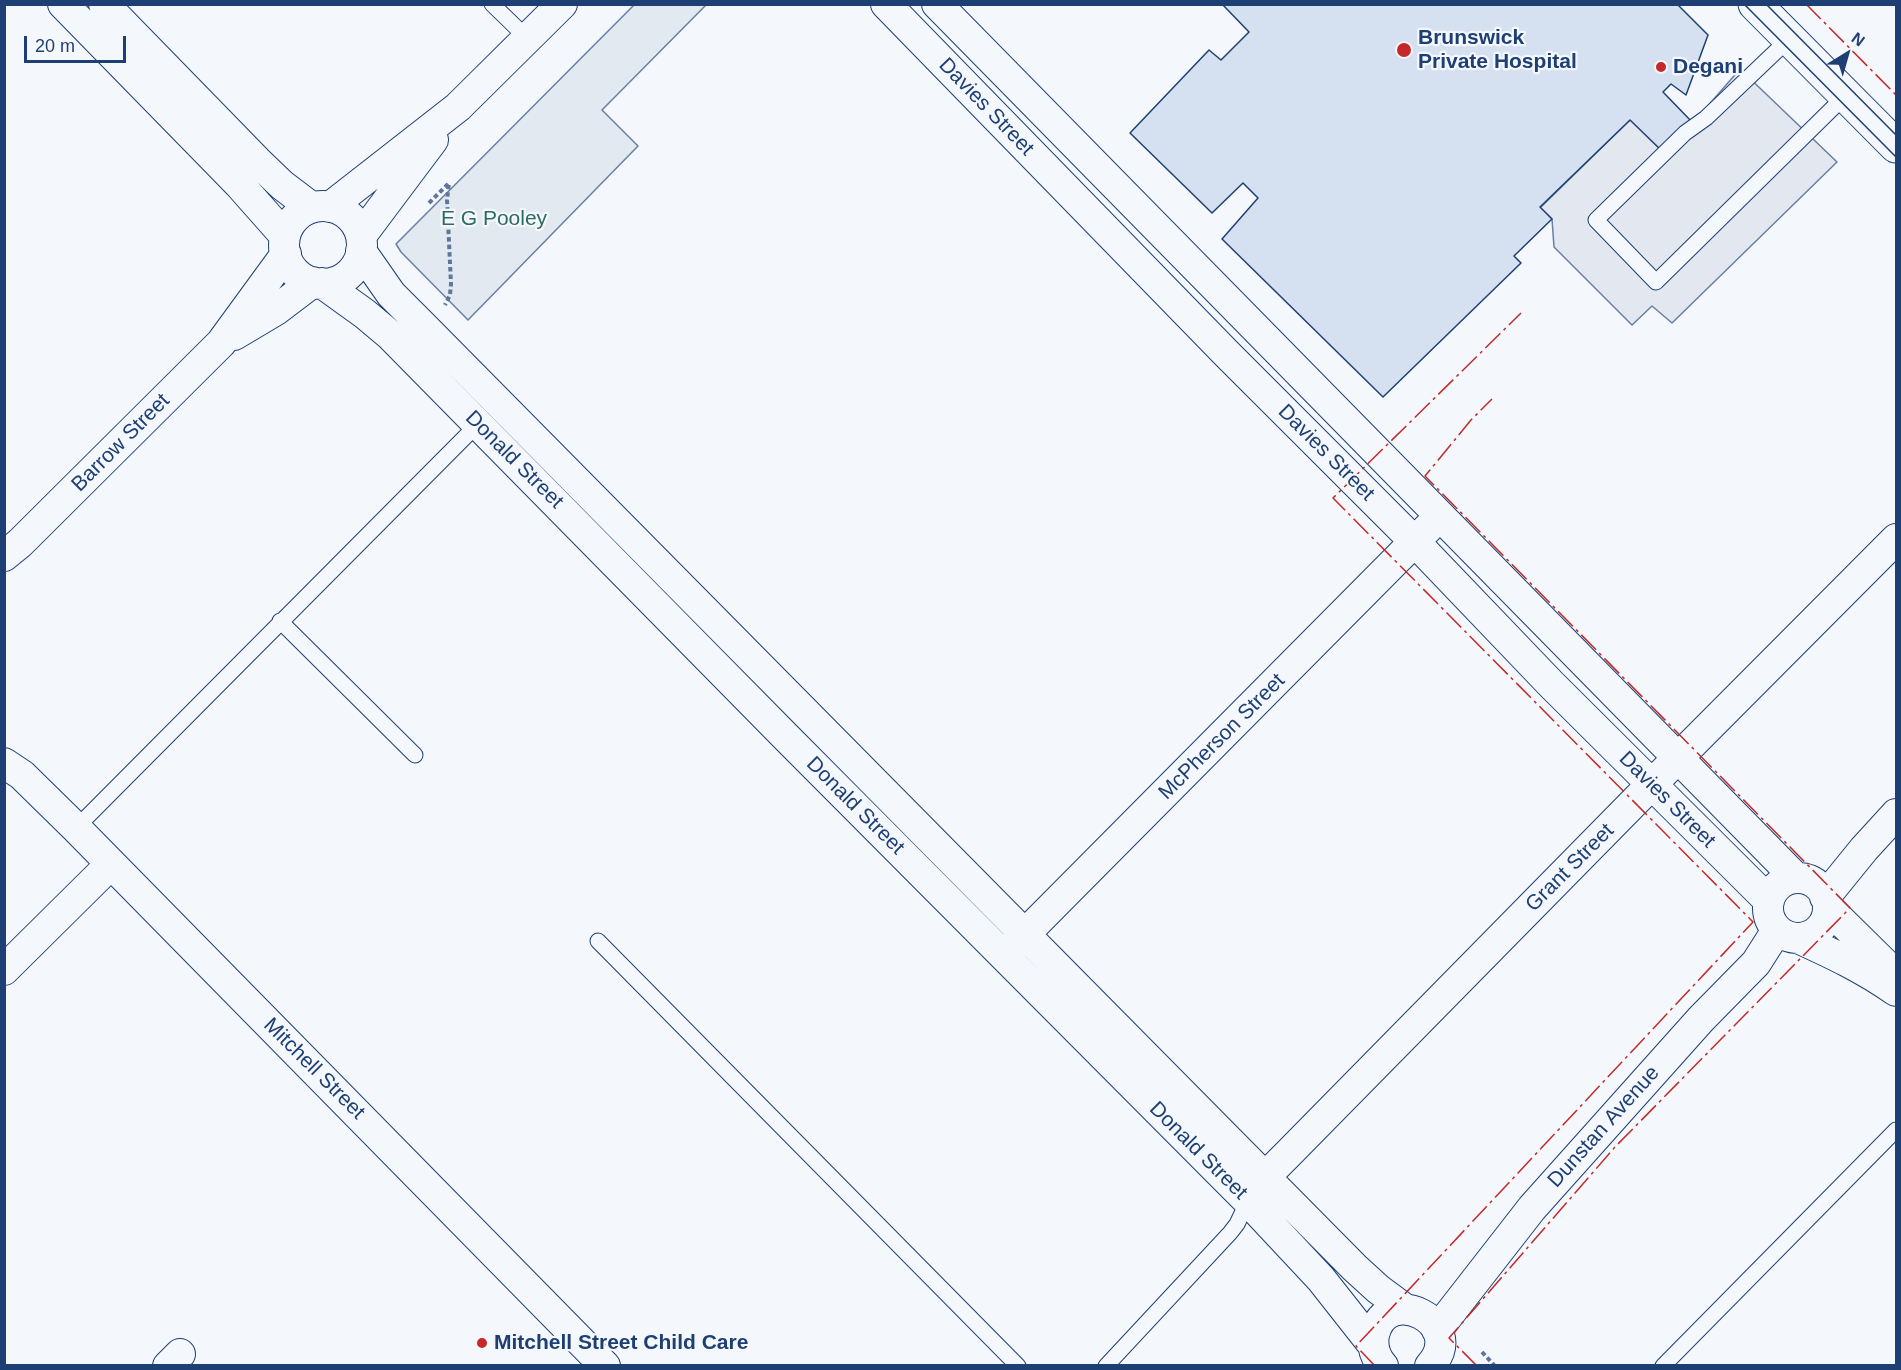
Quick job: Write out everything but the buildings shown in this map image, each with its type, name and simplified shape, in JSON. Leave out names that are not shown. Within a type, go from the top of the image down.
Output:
[{"type":"main road","points":[[1755,4],[1896,146]]},
{"type":"street","points":[[63,4],[239,184],[286,245]]},
{"type":"street","points":[[104,4],[282,185],[321,207],[340,210],[357,226],[361,244],[358,261],[352,271],[333,282],[318,283],[304,279],[289,264],[286,245],[290,224],[300,214],[321,207],[458,107],[562,4]]},
{"type":"street","name":"Davies Street","points":[[886,4],[1226,353],[1415,542],[1551,684],[1769,901]]},
{"type":"street","name":"Davies Street","points":[[938,4],[1439,517],[1796,878]]},
{"type":"street","points":[[361,244],[458,107]]},
{"type":"street","points":[[1049,172],[1075,144]]},
{"type":"street","name":"Donald Street","points":[[361,244],[391,294],[1355,1268],[1405,1309],[1423,1313],[1431,1320],[1440,1351]]},
{"type":"street","name":"Barrow Street","points":[[10,555],[221,343],[259,293],[286,245]]},
{"type":"street","name":"Barrow Street","points":[[221,343],[318,283]]},
{"type":"street","name":"Donald Street","points":[[318,283],[365,314],[390,335],[1248,1201],[1321,1279],[1378,1355]]},
{"type":"street","name":"McPherson Street","points":[[1004,956],[1439,517]]},
{"type":"street","name":"Grant Street","points":[[1248,1201],[1265,1177],[1896,539]]},
{"type":"street","name":"Mitchell Street","points":[[4,749],[13,769],[111,864],[605,1365]]},
{"type":"street","points":[[1787,934],[1807,937],[1816,933],[1826,917],[1827,902],[1864,849],[1896,814]]},
{"type":"street","points":[[4,970],[111,864]]},
{"type":"street","points":[[1896,975],[1827,902],[1815,884],[1796,878],[1787,880],[1772,892],[1767,909],[1769,917],[1787,934],[1851,962],[1896,991]]},
{"type":"street","name":"Dunstan Avenue","points":[[1440,1351],[1532,1208],[1701,1019],[1787,934]]},
{"type":"street","points":[[1378,1355],[1374,1334],[1378,1324],[1386,1316],[1405,1309]]},
{"type":"lane","points":[[492,4],[527,38]]},
{"type":"lane","points":[[1789,39],[1706,118],[1685,133],[1596,220],[1656,282],[1846,95]]},
{"type":"lane","points":[[75,828],[478,424]]},
{"type":"lane","points":[[280,621],[415,756]]},
{"type":"lane","points":[[598,941],[1017,1365]]},
{"type":"lane","points":[[1663,1365],[1896,1130]]},
{"type":"lane","points":[[1106,1365],[1230,1233],[1248,1201]]},
{"type":"path","points":[[424,208],[449,183],[447,200],[450,295],[446,303],[424,327]]},
{"type":"path","points":[[438,296],[446,303]]},
{"type":"path","points":[[1482,1352],[1495,1365]]},
{"type":"green space","name":"E G Pooley","points":[[634,5],[706,5],[602,110],[638,146],[468,320],[401,252],[396,244]]},
{"type":"shaded area","points":[[1740,69],[1837,162],[1672,323],[1652,306],[1632,325],[1554,247],[1552,219],[1540,208],[1630,120],[1693,123]]},
{"type":"tram line","points":[[1744,4],[1896,157]]},
{"type":"tram line","points":[[1766,4],[1896,135]]},
{"type":"power","points":[[1806,4],[1896,95]]},
{"type":"power","points":[[1375,1366],[1356,1346],[1753,922],[1333,498],[1521,313]]},
{"type":"power","points":[[1477,1366],[1449,1338],[1615,1147],[1850,908],[1425,476],[1471,420],[1492,399]]},
{"type":"place","name":"Brunswick Private Hospital","points":[[1404,50]]},
{"type":"place","name":"Degani","points":[[1661,67]]},
{"type":"place","name":"Mitchell Street Child Care","points":[[482,1343]]}]
